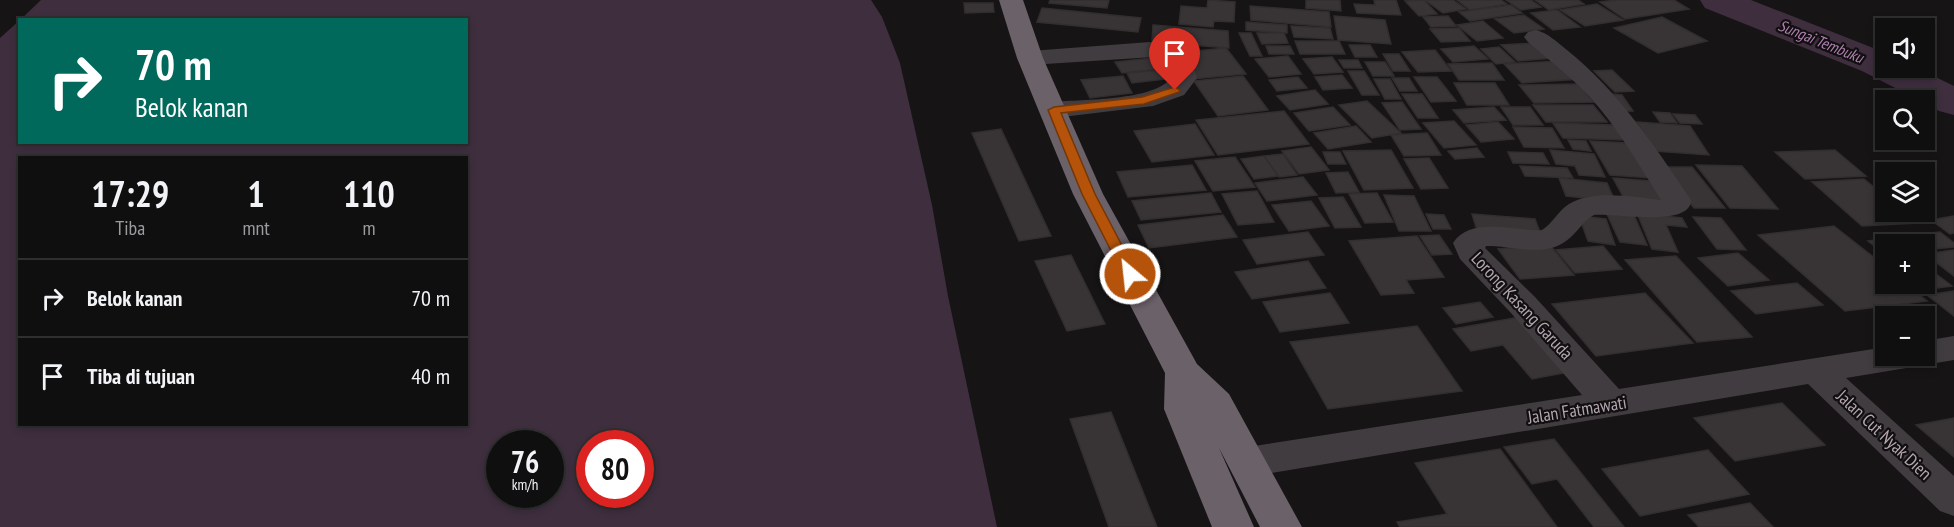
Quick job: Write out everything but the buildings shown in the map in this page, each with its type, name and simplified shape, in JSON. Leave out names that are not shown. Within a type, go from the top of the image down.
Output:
[{"type":"highway","points":[[1011,0],[1030,58],[1088,194],[1183,374],[1216,404],[1281,527]]},
{"type":"highway","points":[[1183,374],[1184,409],[1233,527]]},
{"type":"street","name":"Lorong Kasang Garuda","points":[[1536,37],[1585,77],[1605,98],[1650,159],[1676,200],[1676,206],[1669,209],[1617,206],[1585,208],[1568,220],[1560,232],[1547,239],[1490,237],[1474,238],[1468,243],[1470,252],[1523,305],[1611,404]]},
{"type":"street","points":[[1030,58],[1150,50],[1168,52],[1182,66],[1184,78],[1175,90],[1144,101],[1054,110]]},
{"type":"street","points":[[1935,351],[1954,348]]},
{"type":"street","name":"Jalan Fatmawati","points":[[1248,462],[1875,360]]},
{"type":"street","name":"Jalan Cut Nyak Dien","points":[[1814,369],[1954,501]]},
{"type":"shaded area","points":[[41,0],[871,0],[882,17],[900,63],[932,205],[948,296],[997,527],[0,527],[0,38],[18,21],[18,144],[468,144],[468,18],[22,18]]},
{"type":"waterway","name":"Sungai Tembuku","points":[[1718,0],[1876,63],[1954,102]]},
{"type":"route","points":[[1130,274],[1088,194],[1054,110],[1144,101],[1175,90]]}]
